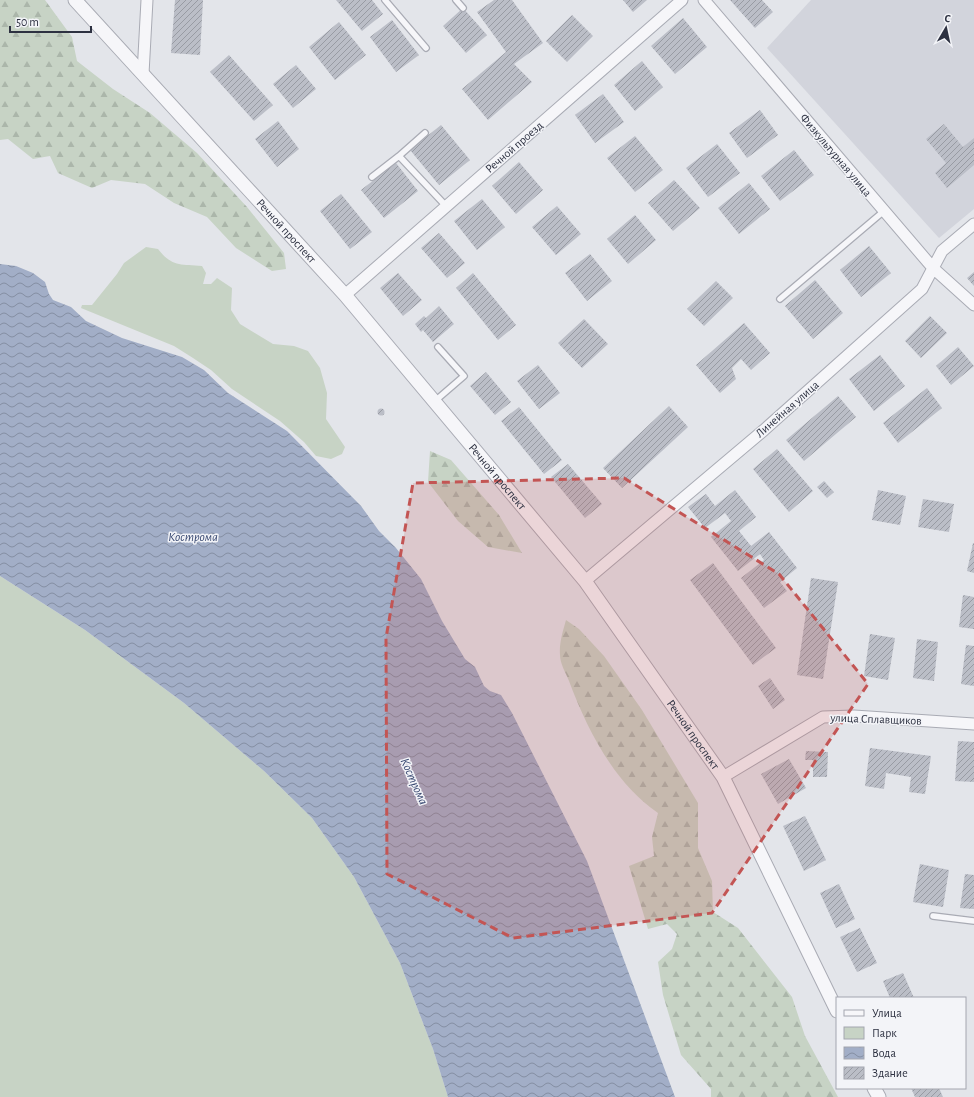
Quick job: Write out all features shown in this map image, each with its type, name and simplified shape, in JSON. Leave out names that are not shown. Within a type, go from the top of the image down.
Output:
[{"type":"street","name":"Речной проспект","points":[[75,0],[345,295],[585,581],[723,777],[836,1009]]},
{"type":"street","points":[[143,74],[147,0]]},
{"type":"street","name":"Речной проезд","points":[[345,295],[682,0]]},
{"type":"street","name":"Физкультурная улица","points":[[704,0],[933,268],[974,305]]},
{"type":"street","name":"Линейная улица","points":[[585,581],[764,430],[922,289],[942,251],[974,224]]},
{"type":"street","name":"улица Сплавщиков","points":[[723,777],[823,717],[854,716],[974,724]]},
{"type":"lane","points":[[384,0],[426,48]]},
{"type":"lane","points":[[456,0],[463,8]]},
{"type":"lane","points":[[372,177],[425,133]]},
{"type":"lane","points":[[399,156],[446,206]]},
{"type":"lane","points":[[780,300],[884,210]]},
{"type":"lane","points":[[435,402],[464,376],[438,347]]},
{"type":"lane","points":[[933,916],[974,921]]},
{"type":"highlighted area","points":[[624,478],[779,574],[868,684],[712,913],[513,938],[387,874],[386,638],[413,483]]},
{"type":"shaded area","points":[[811,0],[974,0],[974,209],[939,238],[767,48]]},
{"type":"green space","points":[[0,0],[45,0],[72,37],[77,61],[113,89],[150,113],[197,153],[247,207],[284,253],[286,269],[272,271],[236,248],[207,217],[174,203],[145,184],[111,180],[92,188],[58,173],[50,156],[33,159],[8,139],[0,140]]},
{"type":"green space","points":[[146,247],[158,249],[168,259],[177,264],[202,266],[206,273],[203,284],[211,284],[217,278],[232,288],[231,310],[240,324],[273,344],[294,346],[308,351],[320,368],[327,393],[326,419],[345,447],[342,454],[331,459],[316,456],[304,442],[280,421],[232,389],[211,370],[174,346],[81,308],[82,305],[92,305],[124,263]]},
{"type":"green space","points":[[430,451],[451,460],[499,515],[522,553],[488,547],[458,521],[428,482]]},
{"type":"green space","points":[[0,576],[85,630],[184,703],[264,771],[312,818],[354,877],[400,963],[433,1049],[448,1097],[0,1097]]},
{"type":"green space","points":[[566,620],[579,629],[604,656],[642,710],[698,803],[698,848],[712,881],[713,912],[738,928],[792,997],[805,1036],[838,1097],[711,1097],[711,1089],[681,1055],[663,995],[658,962],[672,949],[677,934],[667,924],[648,929],[629,866],[654,856],[652,837],[658,813],[642,801],[615,771],[593,736],[584,718],[560,658],[561,642]]},
{"type":"water","name":"Кострома","points":[[0,264],[16,266],[33,273],[45,282],[49,294],[53,300],[71,307],[86,321],[122,338],[182,357],[204,370],[228,393],[287,431],[361,506],[379,531],[396,548],[421,579],[442,621],[465,659],[475,667],[484,686],[490,691],[501,695],[512,713],[587,861],[675,1097],[448,1097],[433,1049],[400,963],[354,877],[312,818],[264,771],[184,703],[85,630],[0,576]]},
{"type":"building","points":[[175,0],[203,0],[200,55],[171,53]]},
{"type":"building","points":[[336,0],[372,0],[383,14],[362,31]]},
{"type":"building","points":[[494,0],[512,0],[543,43],[514,64],[532,82],[488,120],[462,89],[506,52],[477,12]]},
{"type":"building","points":[[623,0],[647,0],[633,12]]},
{"type":"building","points":[[730,0],[762,0],[773,12],[755,28]]},
{"type":"building","points":[[463,8],[487,35],[466,53],[443,26]]},
{"type":"building","points":[[572,15],[593,36],[567,62],[546,41]]},
{"type":"building","points":[[683,18],[707,47],[675,74],[651,46]]},
{"type":"building","points":[[392,20],[419,55],[396,72],[370,37]]},
{"type":"building","points":[[339,22],[366,55],[335,80],[309,47]]},
{"type":"building","points":[[229,55],[273,105],[254,121],[210,72]]},
{"type":"building","points":[[642,61],[663,87],[635,111],[614,85]]},
{"type":"building","points":[[296,65],[316,89],[293,108],[273,84]]},
{"type":"building","points":[[603,94],[624,122],[595,143],[575,115]]},
{"type":"building","points":[[760,110],[778,135],[747,158],[729,133]]},
{"type":"building","points":[[278,121],[299,149],[277,167],[255,139]]},
{"type":"building","points":[[944,124],[963,147],[974,138],[974,165],[947,188],[935,173],[946,163],[926,139]]},
{"type":"building","points":[[441,125],[470,160],[439,185],[410,150]]},
{"type":"building","points":[[635,136],[663,170],[635,192],[607,158]]},
{"type":"building","points":[[717,144],[740,173],[708,197],[686,168]]},
{"type":"building","points":[[794,150],[814,175],[780,201],[761,176]]},
{"type":"building","points":[[519,162],[543,190],[516,214],[492,186]]},
{"type":"building","points":[[396,163],[418,191],[384,218],[361,190]]},
{"type":"building","points":[[674,180],[700,208],[673,231],[648,203]]},
{"type":"building","points":[[749,183],[770,209],[739,234],[718,208]]},
{"type":"building","points":[[341,194],[372,232],[350,249],[320,211]]},
{"type":"building","points":[[482,199],[505,227],[477,250],[454,221]]},
{"type":"building","points":[[557,206],[581,234],[556,255],[532,227]]},
{"type":"building","points":[[635,215],[656,240],[628,264],[607,239]]},
{"type":"building","points":[[439,233],[465,263],[447,278],[421,248]]},
{"type":"building","points":[[869,246],[891,273],[861,297],[840,270]]},
{"type":"building","points":[[590,254],[612,281],[587,301],[565,273]]},
{"type":"building","points":[[974,272],[974,286],[967,278]]},
{"type":"building","points":[[398,273],[422,300],[403,316],[380,288]]},
{"type":"building","points":[[473,273],[516,325],[498,340],[456,288]]},
{"type":"building","points":[[815,280],[843,313],[813,339],[785,306]]},
{"type":"building","points":[[716,281],[733,298],[704,326],[687,309]]},
{"type":"building","points":[[439,306],[454,324],[433,342],[423,330],[421,332],[415,324],[424,316],[426,318]]},
{"type":"building","points":[[930,316],[947,333],[921,358],[905,341]]},
{"type":"building","points":[[584,319],[608,344],[582,368],[558,343]]},
{"type":"building","points":[[744,323],[770,353],[751,370],[741,359],[732,368],[736,379],[720,393],[696,365]]},
{"type":"building","points":[[958,347],[974,366],[951,385],[936,366]]},
{"type":"building","points":[[880,355],[905,386],[874,411],[849,379]]},
{"type":"building","points":[[538,365],[560,393],[539,409],[517,381]]},
{"type":"building","points":[[486,372],[511,402],[495,415],[470,386]]},
{"type":"building","points":[[927,388],[942,408],[898,443],[883,423]]},
{"type":"building","points":[[838,396],[856,417],[804,461],[786,440]]},
{"type":"building","points":[[669,406],[688,427],[622,488],[603,468]]},
{"type":"building","points":[[519,407],[562,460],[544,474],[501,421]]},
{"type":"building","points":[[381,408],[384,409],[384,415],[381,416],[378,415],[377,412],[378,409]]},
{"type":"building","points":[[777,449],[813,491],[789,512],[753,469]]},
{"type":"building","points":[[568,464],[602,504],[585,518],[551,477]]},
{"type":"building","points":[[824,481],[834,492],[827,498],[817,487]]},
{"type":"building","points":[[735,490],[756,517],[739,531],[751,546],[769,532],[797,568],[780,582],[787,591],[764,608],[741,578],[764,560],[760,554],[738,571],[711,537],[731,521],[725,513],[705,528],[688,507],[706,494],[715,506]]},
{"type":"building","points":[[878,490],[906,496],[900,525],[872,520]]},
{"type":"building","points":[[923,499],[954,504],[949,532],[918,527]]},
{"type":"building","points":[[974,543],[974,573],[967,571]]},
{"type":"building","points":[[713,563],[776,648],[753,665],[690,580]]},
{"type":"building","points":[[811,578],[838,582],[823,679],[797,675]]},
{"type":"building","points":[[963,595],[974,597],[974,629],[959,627]]},
{"type":"building","points":[[870,634],[895,638],[888,680],[864,676]]},
{"type":"building","points":[[917,639],[938,642],[934,681],[913,678]]},
{"type":"building","points":[[966,645],[974,646],[974,686],[961,684]]},
{"type":"building","points":[[770,678],[785,700],[773,709],[758,686]]},
{"type":"building","points":[[958,741],[974,742],[974,782],[955,781]]},
{"type":"building","points":[[870,748],[931,756],[925,794],[909,792],[911,777],[886,773],[884,789],[865,786]]},
{"type":"building","points":[[806,751],[828,752],[827,777],[813,777],[813,760],[805,760]]},
{"type":"building","points":[[789,759],[806,788],[778,804],[761,774]]},
{"type":"building","points":[[805,816],[826,860],[804,871],[783,826]]},
{"type":"building","points":[[920,864],[949,870],[943,907],[913,902]]},
{"type":"building","points":[[965,874],[974,875],[974,909],[960,908]]},
{"type":"building","points":[[839,884],[855,919],[836,928],[820,893]]},
{"type":"building","points":[[860,928],[877,963],[857,972],[840,937]]},
{"type":"building","points":[[903,973],[914,997],[890,997],[883,981]]},
{"type":"building","points":[[911,1089],[939,1089],[943,1097],[915,1097]]}]
